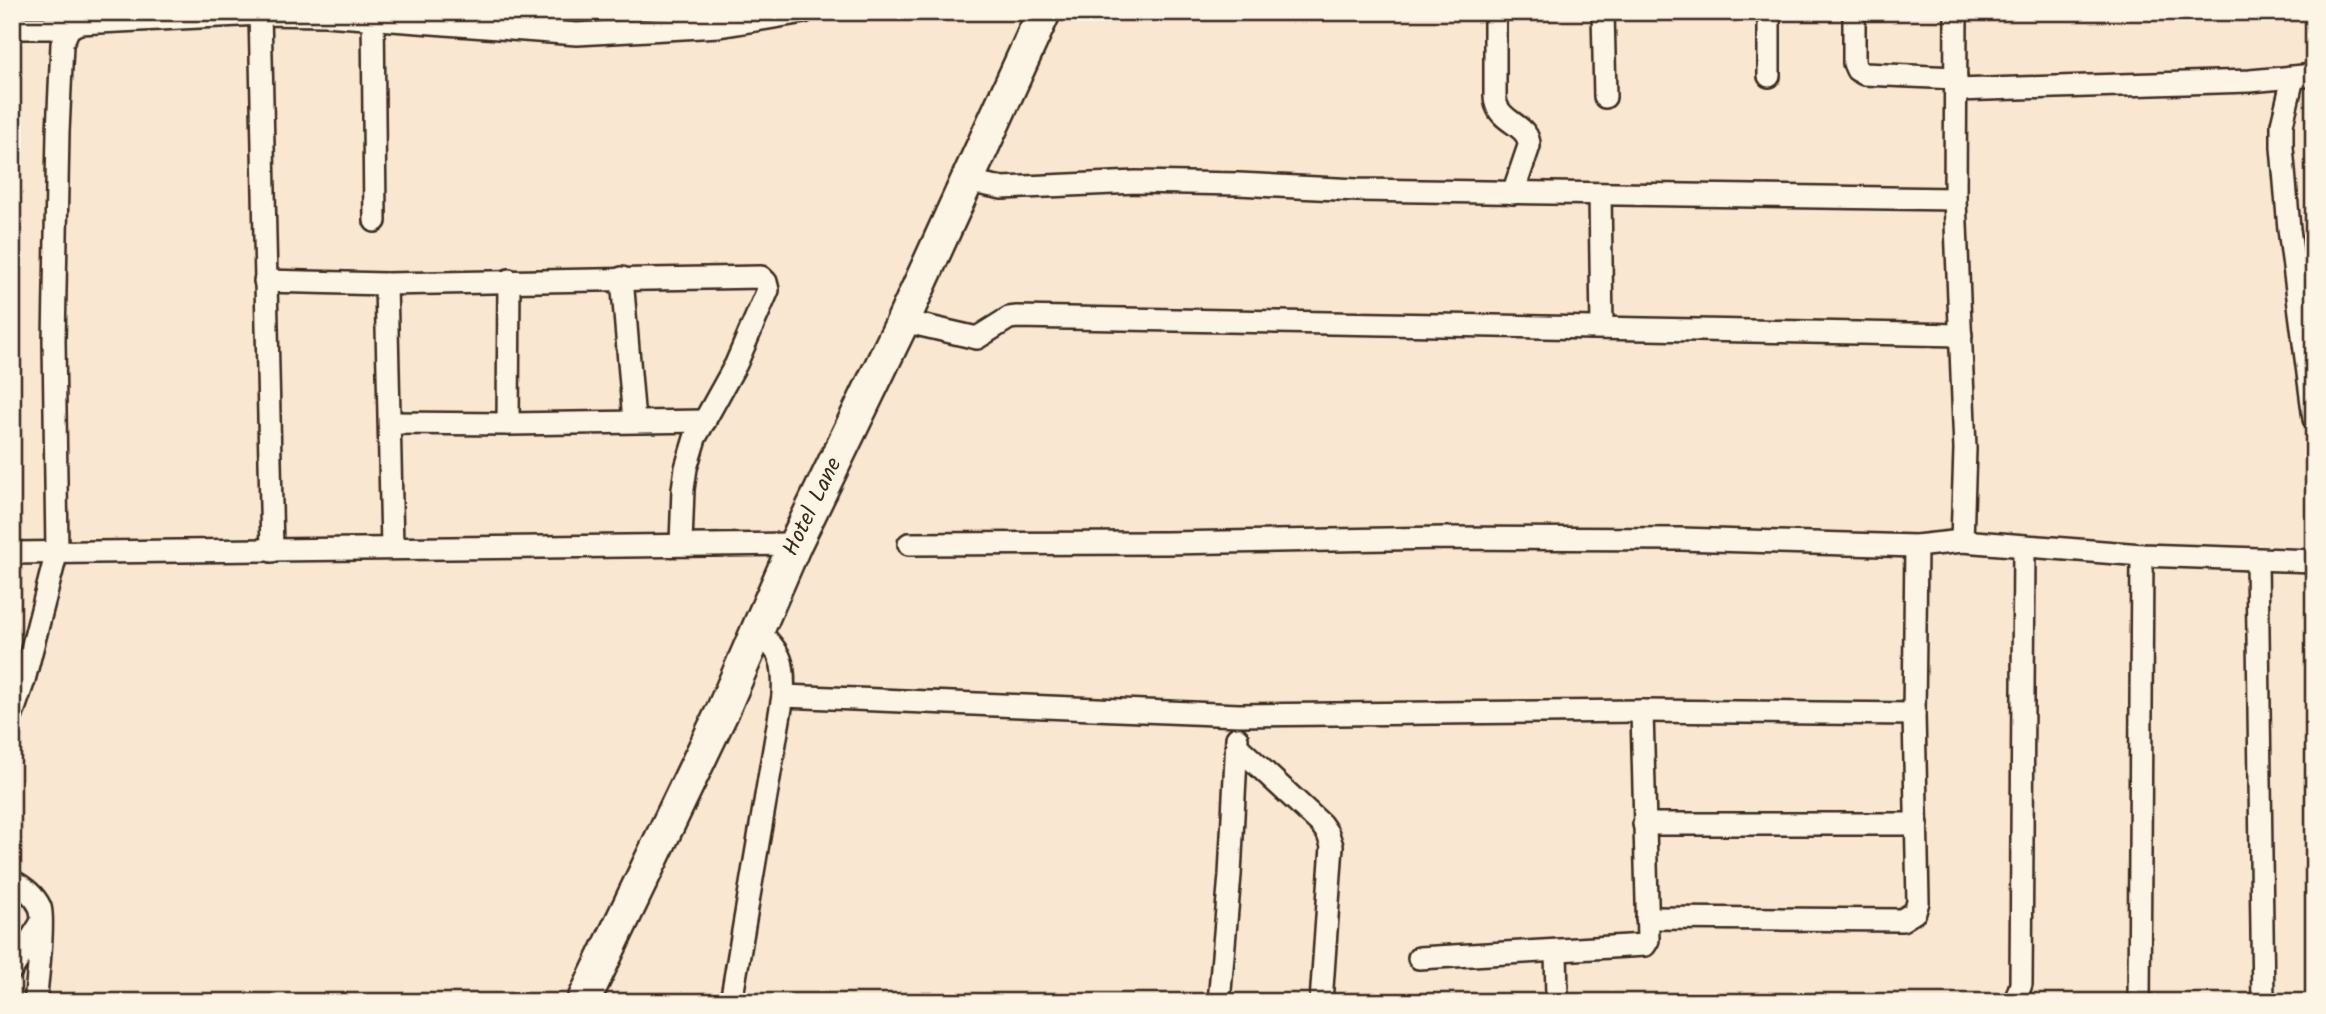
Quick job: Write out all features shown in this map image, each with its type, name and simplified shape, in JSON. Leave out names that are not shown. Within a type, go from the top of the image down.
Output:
[{"type":"street","points":[[597,34],[601,12]]},
{"type":"street","points":[[12,28],[69,29],[79,23],[260,13],[533,22],[597,34],[719,26],[801,12]]},
{"type":"street","name":"Hotel Lane","points":[[583,1002],[722,712],[766,639],[794,544],[926,326],[1044,12]]},
{"type":"street","points":[[1495,12],[1497,106],[1502,115],[1529,139],[1513,193]]},
{"type":"street","points":[[1603,12],[1605,97]]},
{"type":"street","points":[[1769,12],[1769,76]]},
{"type":"street","points":[[1854,12],[1854,63],[1857,70],[1864,74],[1956,84],[2250,81],[2303,77],[2282,124],[2282,147],[2314,419]]},
{"type":"street","points":[[1956,12],[1955,199],[1965,449],[1962,541]]},
{"type":"street","points":[[260,13],[272,551]]},
{"type":"street","points":[[373,15],[374,221]]},
{"type":"street","points":[[12,715],[24,680],[57,551],[54,341],[58,132],[62,44],[69,29]]},
{"type":"street","points":[[980,185],[1136,182],[1513,193],[1955,199]]},
{"type":"street","points":[[1600,194],[1602,327]]},
{"type":"street","points":[[265,281],[386,284],[761,277],[768,290],[736,364],[695,438],[686,468],[681,544]]},
{"type":"street","points":[[622,278],[634,421]]},
{"type":"street","points":[[508,424],[509,280]]},
{"type":"street","points":[[386,284],[392,547]]},
{"type":"street","points":[[926,326],[977,338],[1009,318],[1017,317],[1961,335]]},
{"type":"street","points":[[390,423],[705,421]]},
{"type":"street","points":[[909,544],[1444,538],[1681,539],[1916,546],[1962,541],[2142,555],[2314,561]]},
{"type":"street","points":[[12,553],[794,544]]},
{"type":"street","points":[[1647,918],[1902,920],[1915,912],[1918,902],[1914,714],[1916,546]]},
{"type":"street","points":[[2015,1002],[2021,984],[2024,546]]},
{"type":"street","points":[[2139,1002],[2142,555]]},
{"type":"street","points":[[2257,560],[2263,1002]]},
{"type":"street","points":[[731,1002],[783,696],[782,659],[766,639]]},
{"type":"street","points":[[783,696],[1239,715],[1642,711],[1914,714]]},
{"type":"street","points":[[1419,958],[1645,945],[1648,940],[1642,711]]},
{"type":"street","points":[[1219,1002],[1230,875],[1239,715]]},
{"type":"street","points":[[1237,746],[1321,824],[1332,846],[1321,1002]]},
{"type":"street","points":[[1644,824],[1917,824]]},
{"type":"street","points":[[12,881],[29,892],[40,908],[35,1002]]},
{"type":"street","points":[[12,969],[41,923]]},
{"type":"street","points":[[1555,1002],[1556,951]]}]
